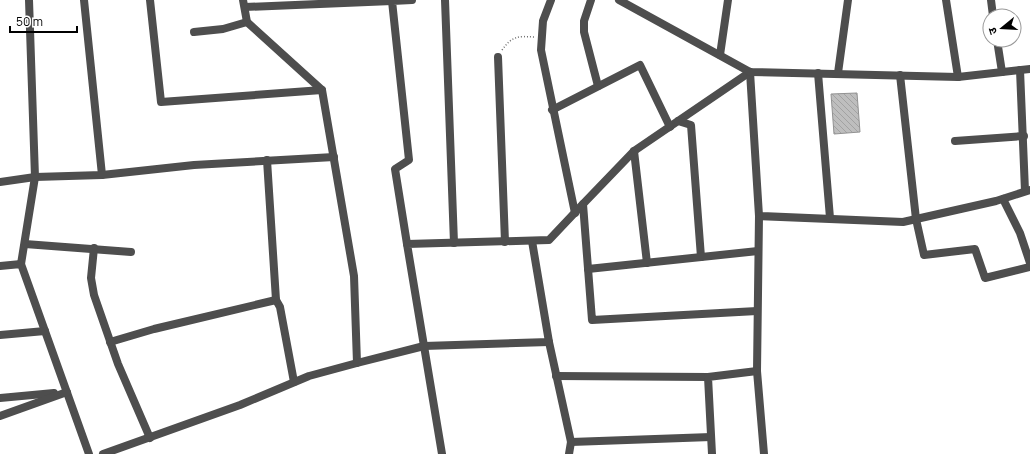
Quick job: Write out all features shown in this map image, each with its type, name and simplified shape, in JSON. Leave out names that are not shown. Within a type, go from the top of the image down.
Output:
[{"type":"street","points":[[29,0],[35,177],[21,264],[89,454]]},
{"type":"street","points":[[84,0],[102,175]]},
{"type":"street","points":[[150,0],[161,102],[322,90]]},
{"type":"street","points":[[357,363],[354,276],[322,90],[247,22],[244,4],[412,0]]},
{"type":"street","points":[[445,0],[454,243]]},
{"type":"street","points":[[551,0],[543,21],[541,50],[552,110],[575,213]]},
{"type":"street","points":[[591,0],[584,21],[584,32],[598,86]]},
{"type":"street","points":[[619,0],[629,2],[750,72],[958,77],[1030,69]]},
{"type":"street","points":[[720,55],[728,0]]},
{"type":"street","points":[[838,73],[848,0]]},
{"type":"street","points":[[946,0],[958,77]]},
{"type":"street","points":[[392,1],[409,160],[395,169],[406,244],[442,454]]},
{"type":"street","points":[[194,32],[223,29],[247,22]]},
{"type":"street","points":[[998,48],[1002,72]]},
{"type":"street","points":[[498,57],[505,242]]},
{"type":"street","points":[[552,110],[640,65],[670,127]]},
{"type":"street","points":[[759,216],[903,222],[1003,199],[1028,190],[1020,70]]},
{"type":"street","points":[[406,244],[549,240],[634,151],[750,72]]},
{"type":"street","points":[[750,72],[759,216],[757,371],[764,454]]},
{"type":"street","points":[[818,73],[830,218]]},
{"type":"street","points":[[900,75],[916,219],[924,256],[975,249],[985,278],[1030,267]]},
{"type":"street","points":[[678,121],[691,125],[701,257]]},
{"type":"street","points":[[955,141],[1024,136]]},
{"type":"street","points":[[634,151],[647,263]]},
{"type":"street","points":[[0,182],[35,177],[102,175],[194,165],[334,157]]},
{"type":"street","points":[[267,160],[276,300],[280,307],[294,382]]},
{"type":"street","points":[[1003,199],[1020,233],[1030,263]]},
{"type":"street","points":[[583,204],[592,320],[758,311]]},
{"type":"street","points":[[532,241],[549,342],[571,442],[569,454]]},
{"type":"street","points":[[25,244],[94,248],[131,252]]},
{"type":"street","points":[[94,248],[91,278],[94,295],[118,364],[150,438]]},
{"type":"street","points":[[588,269],[758,251]]},
{"type":"street","points":[[0,266],[21,264]]},
{"type":"street","points":[[110,342],[154,329],[276,300]]},
{"type":"street","points":[[0,336],[45,331]]},
{"type":"street","points":[[103,454],[240,404],[309,376],[424,346],[549,342]]},
{"type":"street","points":[[556,376],[708,378],[757,371]]},
{"type":"street","points":[[708,378],[712,454]]},
{"type":"street","points":[[0,398],[67,392]]},
{"type":"street","points":[[0,416],[67,392]]},
{"type":"street","points":[[571,442],[711,437]]},
{"type":"path","points":[[498,57],[508,41],[519,36],[542,37]]},
{"type":"building","points":[[857,93],[860,132],[834,134],[831,94]]}]
